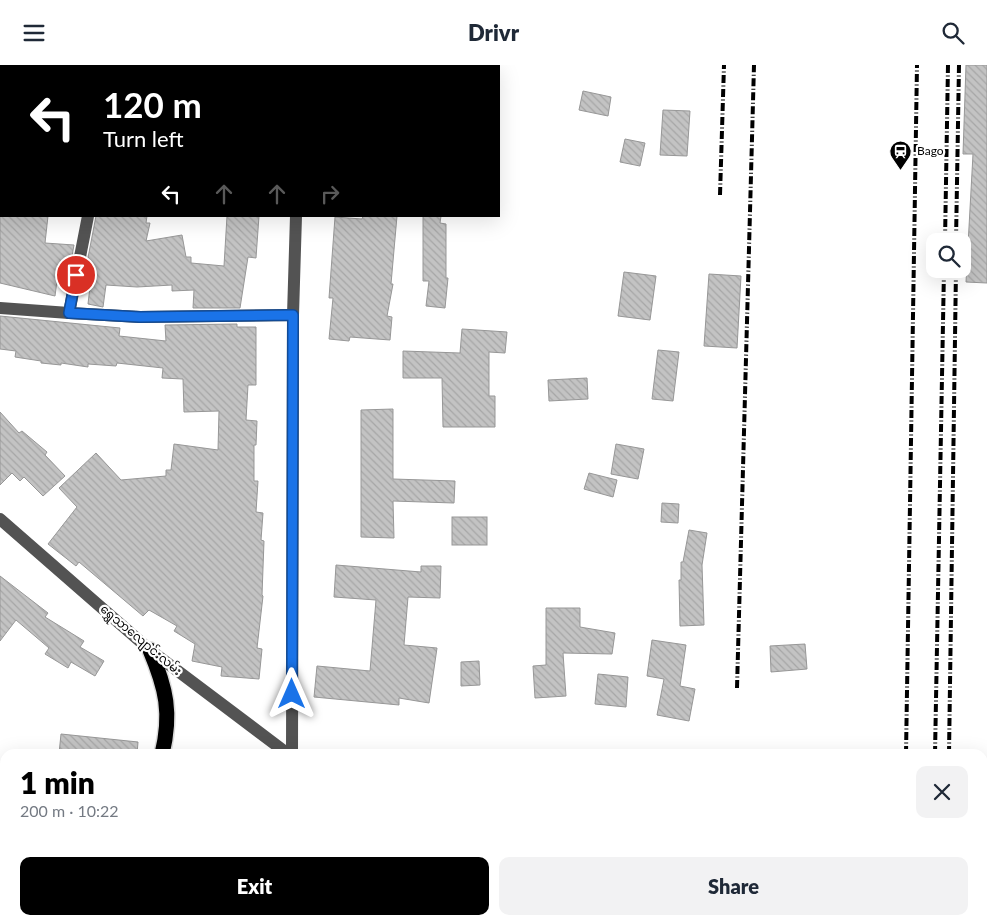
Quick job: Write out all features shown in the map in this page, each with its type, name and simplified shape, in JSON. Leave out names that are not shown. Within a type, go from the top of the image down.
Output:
[{"type":"highway","points":[[150,651],[162,678],[168,705],[166,738],[163,749]]},
{"type":"street","points":[[69,313],[88,217]]},
{"type":"street","points":[[290,749],[293,315],[296,217]]},
{"type":"street","points":[[0,308],[140,317],[293,315]]},
{"type":"street","name":"ရွှေသာလျောင်းလမ်း","points":[[0,519],[150,651],[283,749]]},
{"type":"building","points":[[966,65],[987,65],[987,283],[966,282],[966,278],[971,278],[971,233],[969,233],[973,154],[963,154]]},
{"type":"building","points":[[583,91],[611,97],[608,116],[579,110]]},
{"type":"building","points":[[663,110],[690,111],[687,156],[660,155]]},
{"type":"building","points":[[625,139],[645,143],[640,166],[620,162]]},
{"type":"building","points":[[0,217],[48,217],[45,243],[74,245],[70,267],[59,266],[55,296],[0,283]]},
{"type":"building","points":[[96,217],[147,217],[146,223],[150,223],[146,241],[182,235],[186,257],[191,257],[191,263],[224,266],[227,217],[259,217],[256,258],[248,257],[240,308],[193,308],[194,290],[172,291],[172,285],[137,287],[106,285],[103,307],[88,304],[92,269],[86,268]]},
{"type":"building","points":[[335,217],[362,219],[363,217],[397,217],[391,284],[393,284],[387,316],[392,317],[390,340],[350,337],[349,341],[329,339],[333,298],[329,298]]},
{"type":"building","points":[[423,217],[441,217],[440,223],[446,224],[446,278],[448,278],[445,308],[426,306],[429,281],[423,281]]},
{"type":"building","points":[[624,272],[656,276],[650,320],[618,316]]},
{"type":"building","points":[[709,274],[741,276],[737,348],[704,346]]},
{"type":"building","points":[[0,316],[120,328],[119,336],[166,341],[165,325],[237,324],[237,327],[256,327],[256,385],[248,385],[246,420],[257,421],[256,445],[254,445],[254,481],[258,481],[256,512],[263,513],[261,540],[264,541],[263,596],[257,648],[262,649],[259,679],[221,676],[222,667],[192,661],[195,644],[174,631],[177,626],[149,610],[143,616],[79,562],[76,566],[48,544],[77,507],[59,488],[96,453],[121,480],[166,476],[166,470],[171,470],[174,444],[218,450],[219,411],[184,412],[183,379],[162,378],[163,368],[117,363],[116,366],[88,364],[88,367],[61,363],[61,365],[15,357],[16,351],[0,349]]},
{"type":"building","points":[[462,329],[507,332],[505,353],[489,352],[489,396],[495,396],[495,427],[443,427],[442,378],[403,378],[403,351],[460,353]]},
{"type":"building","points":[[658,350],[679,352],[673,401],[652,399]]},
{"type":"building","points":[[587,378],[588,399],[549,401],[548,380]]},
{"type":"building","points":[[393,409],[393,479],[455,481],[454,503],[393,501],[394,538],[361,537],[361,410]]},
{"type":"building","points":[[0,412],[19,433],[22,431],[47,452],[45,455],[65,476],[43,496],[24,477],[20,481],[12,473],[0,485]]},
{"type":"building","points":[[616,444],[644,449],[638,479],[611,474]]},
{"type":"building","points":[[589,473],[617,480],[613,497],[584,489]]},
{"type":"building","points":[[662,503],[679,504],[678,523],[661,522]]},
{"type":"building","points":[[452,517],[487,517],[487,545],[452,545]]},
{"type":"building","points":[[689,530],[707,533],[702,565],[704,625],[680,626],[679,580],[681,580],[681,562],[683,562]]},
{"type":"building","points":[[336,565],[421,572],[421,566],[441,566],[440,598],[408,597],[404,645],[437,648],[429,703],[399,698],[399,705],[314,697],[317,666],[370,671],[376,600],[334,597]]},
{"type":"building","points":[[0,576],[48,613],[45,617],[84,641],[80,647],[104,661],[95,676],[71,662],[68,668],[45,654],[49,648],[16,620],[0,641]]},
{"type":"building","points":[[546,608],[580,608],[580,627],[615,633],[612,654],[563,653],[566,696],[535,698],[533,666],[546,665]]},
{"type":"building","points":[[652,640],[686,645],[680,686],[695,689],[689,721],[657,715],[664,679],[647,676]]},
{"type":"building","points":[[805,644],[807,669],[771,672],[770,646]]},
{"type":"building","points":[[479,661],[480,685],[461,686],[461,662]]},
{"type":"building","points":[[598,674],[628,677],[626,707],[595,704]]},
{"type":"building","points":[[61,734],[138,742],[137,749],[60,749]]},
{"type":"railway","points":[[720,195],[724,65]]},
{"type":"railway","points":[[737,688],[754,65]]},
{"type":"railway","points":[[906,749],[917,65]]},
{"type":"railway","points":[[945,233],[948,65]]},
{"type":"railway","points":[[956,233],[959,65]]},
{"type":"railway","points":[[935,749],[944,278]]},
{"type":"railway","points":[[949,749],[956,278]]},
{"type":"place","name":"Bago","points":[[901,170]]},
{"type":"route","points":[[76,275],[69,313],[140,317],[293,315],[292,694]]}]
